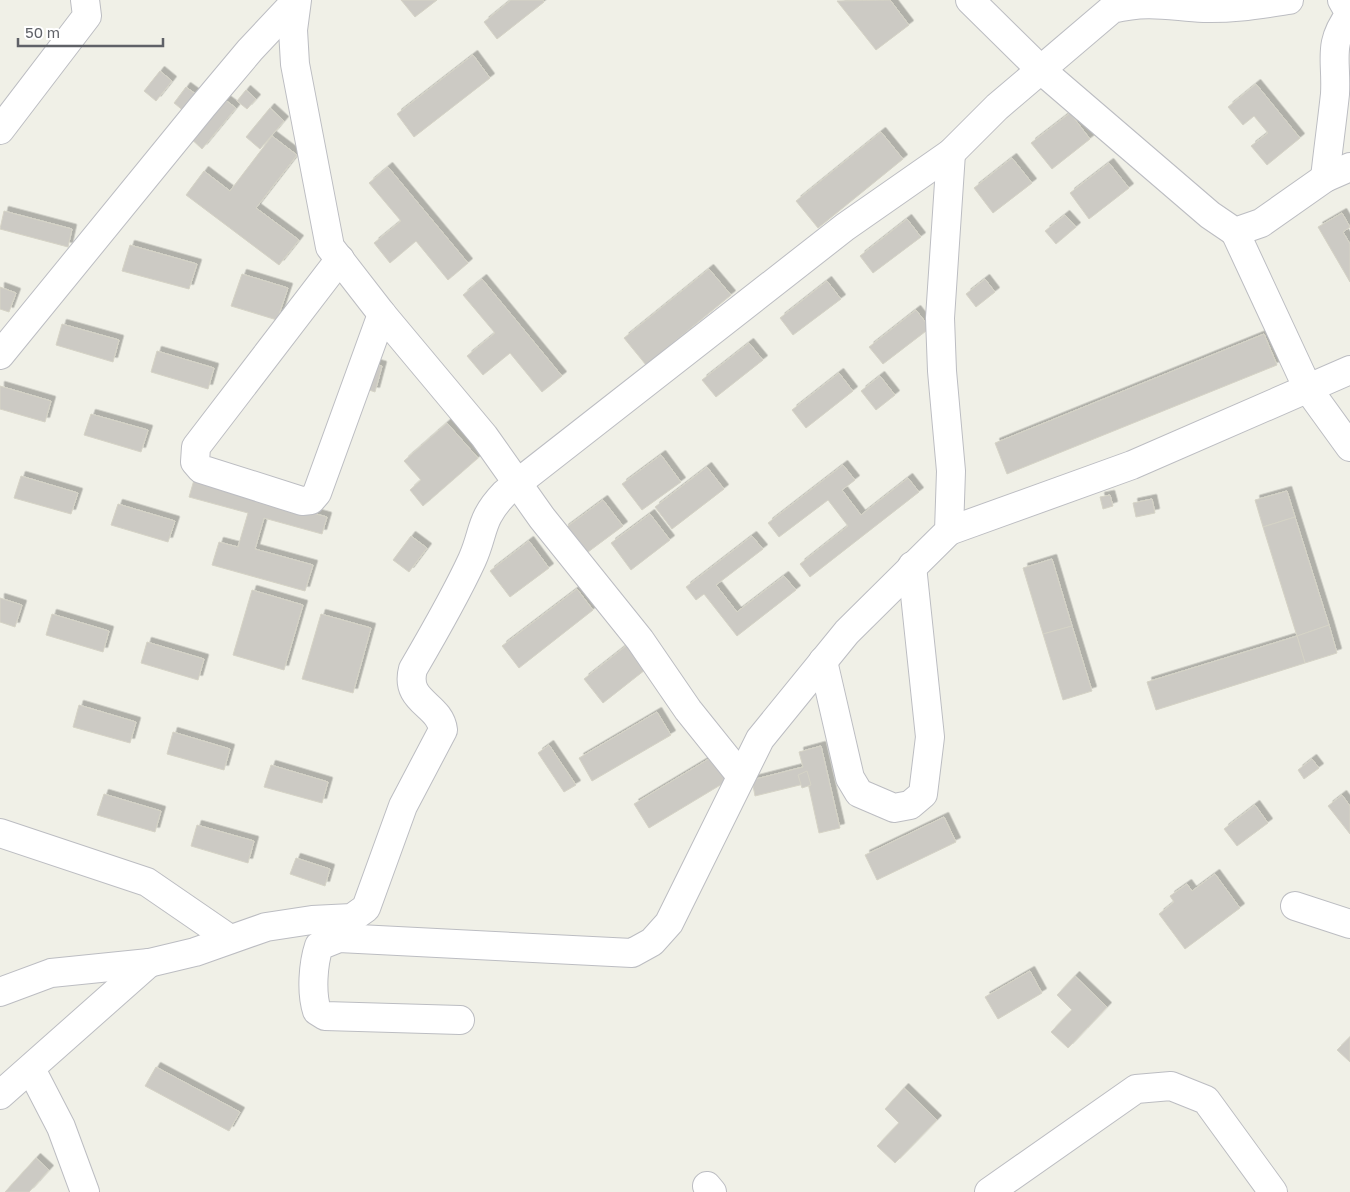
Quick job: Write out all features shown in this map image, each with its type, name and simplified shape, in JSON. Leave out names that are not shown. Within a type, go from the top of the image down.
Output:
[{"type":"street","points":[[970,0],[1040,69],[1210,214],[1235,232],[1308,389],[1350,447]]},
{"type":"street","points":[[315,933],[352,918],[366,908],[403,806],[443,730],[442,722],[417,697],[411,677],[472,559],[482,524],[492,507],[517,484],[845,227],[951,153],[997,107],[1112,9],[1129,3],[1154,1],[1203,8],[1242,7],[1289,0]]},
{"type":"street","points":[[1325,178],[1335,93],[1334,46],[1339,29],[1350,14],[1342,0]]},
{"type":"street","points":[[296,1],[293,30],[295,64],[330,247],[382,314],[484,436],[517,484],[640,640],[688,710],[741,776]]},
{"type":"street","points":[[0,355],[203,106],[250,50],[296,1]]},
{"type":"street","points":[[0,130],[91,5]]},
{"type":"street","points":[[949,530],[951,471],[942,371],[940,318],[951,153]]},
{"type":"street","points":[[1235,232],[1261,223],[1325,178],[1350,167]]},
{"type":"street","points":[[340,259],[196,447],[195,462],[201,469],[302,500],[311,500],[317,493],[382,314]]},
{"type":"street","points":[[0,992],[51,973],[150,963],[186,955],[266,927],[339,938],[632,953],[652,942],[669,923],[760,739],[847,632],[949,530],[1132,465],[1350,370]]},
{"type":"street","points":[[823,661],[850,778],[859,793],[894,808],[910,804],[923,794],[930,737],[912,566]]},
{"type":"street","points":[[0,833],[147,882],[230,939]]},
{"type":"street","points":[[1295,906],[1350,924]]},
{"type":"street","points":[[315,933],[316,954],[313,1001],[316,1011],[325,1016],[460,1020]]},
{"type":"street","points":[[0,1095],[150,963]]},
{"type":"street","points":[[31,1069],[61,1127],[85,1192]]},
{"type":"street","points":[[988,1192],[1136,1089],[1172,1086],[1206,1100],[1273,1192]]},
{"type":"building","points":[[401,0],[437,0],[415,17]]},
{"type":"building","points":[[511,0],[543,0],[544,2],[497,39],[484,22]]},
{"type":"building","points":[[890,0],[909,25],[876,50],[837,1]]},
{"type":"building","points":[[473,55],[490,78],[414,137],[397,114]]},
{"type":"building","points":[[160,71],[172,81],[156,101],[144,91]]},
{"type":"building","points":[[1256,84],[1300,138],[1267,165],[1251,146],[1268,133],[1254,116],[1243,125],[1228,107]]},
{"type":"building","points":[[186,87],[197,95],[185,112],[174,103]]},
{"type":"building","points":[[246,90],[256,99],[247,109],[237,101]]},
{"type":"building","points":[[220,96],[236,108],[202,149],[188,136]]},
{"type":"building","points":[[270,108],[284,121],[260,149],[246,137]]},
{"type":"building","points":[[1070,113],[1090,139],[1052,169],[1031,143]]},
{"type":"building","points":[[881,132],[903,159],[818,228],[796,201]]},
{"type":"building","points":[[272,136],[297,155],[256,208],[299,240],[279,265],[186,195],[204,171],[230,191]]},
{"type":"building","points":[[1012,158],[1032,183],[993,213],[974,188]]},
{"type":"building","points":[[1109,163],[1129,188],[1089,219],[1070,193]]},
{"type":"building","points":[[388,167],[468,263],[448,280],[416,241],[390,263],[374,243],[401,221],[369,183]]},
{"type":"building","points":[[4,211],[72,229],[68,247],[0,229]]},
{"type":"building","points":[[1342,213],[1350,227],[1343,232],[1350,244],[1350,282],[1318,227]]},
{"type":"building","points":[[1065,215],[1076,227],[1056,244],[1045,231]]},
{"type":"building","points":[[907,219],[921,237],[873,273],[860,256]]},
{"type":"building","points":[[130,245],[197,264],[189,289],[122,271]]},
{"type":"building","points":[[709,269],[731,295],[646,365],[624,338]]},
{"type":"building","points":[[242,274],[288,288],[277,320],[231,306]]},
{"type":"building","points":[[482,279],[562,376],[542,392],[510,353],[483,375],[467,356],[495,333],[463,295]]},
{"type":"building","points":[[985,279],[995,292],[976,307],[966,294]]},
{"type":"building","points":[[827,281],[841,299],[793,335],[780,318]]},
{"type":"building","points":[[0,287],[16,293],[9,312],[0,309]]},
{"type":"building","points":[[916,310],[930,328],[883,364],[869,347]]},
{"type":"building","points":[[62,324],[119,340],[113,362],[56,345]]},
{"type":"building","points":[[1264,334],[1277,365],[1007,474],[995,443]]},
{"type":"building","points":[[749,343],[763,360],[716,397],[702,380]]},
{"type":"building","points":[[157,351],[214,368],[208,389],[151,372]]},
{"type":"building","points":[[368,362],[382,366],[375,392],[360,387]]},
{"type":"building","points":[[839,373],[853,391],[806,428],[792,410]]},
{"type":"building","points":[[880,376],[895,395],[876,410],[861,391]]},
{"type":"building","points":[[0,386],[51,401],[45,422],[0,409]]},
{"type":"building","points":[[91,414],[148,430],[141,452],[84,435]]},
{"type":"building","points":[[447,423],[478,458],[423,506],[410,490],[421,480],[404,461]]},
{"type":"building","points":[[661,455],[681,482],[642,510],[622,484]]},
{"type":"building","points":[[843,465],[855,480],[842,490],[861,515],[908,478],[919,492],[810,577],[800,564],[848,526],[828,500],[779,537],[768,523]]},
{"type":"building","points":[[707,467],[724,489],[672,529],[655,507]]},
{"type":"building","points":[[21,476],[78,493],[71,514],[14,498]]},
{"type":"building","points":[[194,480],[327,517],[322,534],[264,518],[255,549],[313,565],[305,591],[212,565],[219,542],[238,547],[248,513],[189,497]]},
{"type":"building","points":[[1287,491],[1295,517],[1263,527],[1255,500]]},
{"type":"building","points":[[1110,495],[1113,506],[1103,509],[1100,497]]},
{"type":"building","points":[[1152,499],[1155,513],[1136,517],[1133,503]]},
{"type":"building","points":[[603,500],[623,526],[584,555],[564,529]]},
{"type":"building","points":[[118,504],[175,521],[168,542],[111,525]]},
{"type":"building","points":[[650,514],[670,540],[631,570],[611,543]]},
{"type":"building","points":[[1295,517],[1329,625],[1297,636],[1263,527]]},
{"type":"building","points":[[411,536],[427,548],[409,572],[393,560]]},
{"type":"building","points":[[752,536],[763,549],[716,585],[737,612],[784,576],[796,590],[737,636],[704,594],[696,600],[686,587]]},
{"type":"building","points":[[529,541],[549,568],[510,597],[490,571]]},
{"type":"building","points":[[1052,559],[1072,626],[1043,634],[1023,568]]},
{"type":"building","points":[[577,589],[593,610],[519,668],[502,646]]},
{"type":"building","points":[[252,590],[303,605],[284,670],[233,655]]},
{"type":"building","points":[[0,598],[22,605],[15,627],[0,622]]},
{"type":"building","points":[[52,614],[109,631],[103,652],[46,635]]},
{"type":"building","points":[[321,614],[371,628],[353,693],[302,679]]},
{"type":"building","points":[[1329,625],[1337,653],[1305,663],[1297,636]]},
{"type":"building","points":[[1072,626],[1092,691],[1063,700],[1043,634]]},
{"type":"building","points":[[1297,636],[1305,663],[1156,710],[1147,682]]},
{"type":"building","points":[[147,642],[204,659],[198,680],[141,663]]},
{"type":"building","points":[[631,642],[650,666],[603,703],[584,679]]},
{"type":"building","points":[[79,705],[136,722],[130,743],[73,727]]},
{"type":"building","points":[[657,712],[671,735],[592,781],[579,758]]},
{"type":"building","points":[[173,732],[230,749],[224,770],[167,754]]},
{"type":"building","points":[[549,745],[576,785],[564,792],[538,753]]},
{"type":"building","points":[[821,746],[840,828],[819,833],[808,783],[755,796],[752,780],[803,767],[799,752]]},
{"type":"building","points":[[712,757],[727,781],[649,828],[634,804]]},
{"type":"building","points":[[1312,759],[1319,768],[1304,779],[1298,770]]},
{"type":"building","points":[[271,765],[328,782],[322,803],[264,787]]},
{"type":"building","points":[[807,771],[811,785],[802,788],[798,775]]},
{"type":"building","points":[[104,794],[161,811],[155,832],[97,815]]},
{"type":"building","points":[[1342,795],[1350,806],[1350,834],[1328,806]]},
{"type":"building","points":[[1255,805],[1268,823],[1237,846],[1224,829]]},
{"type":"building","points":[[944,817],[956,842],[877,880],[865,855]]},
{"type":"building","points":[[197,825],[254,841],[248,863],[191,846]]},
{"type":"building","points":[[296,858],[330,869],[325,886],[290,874]]},
{"type":"building","points":[[1215,874],[1240,908],[1185,949],[1159,914],[1174,902],[1170,896],[1187,884],[1192,891]]},
{"type":"building","points":[[1030,971],[1042,993],[998,1019],[985,997]]},
{"type":"building","points":[[1075,976],[1107,1007],[1068,1048],[1051,1032],[1072,1010],[1057,995]]},
{"type":"building","points":[[1350,1037],[1350,1062],[1337,1050]]},
{"type":"building","points":[[156,1067],[240,1112],[229,1131],[145,1086]]},
{"type":"building","points":[[904,1088],[937,1120],[895,1163],[877,1146],[899,1123],[885,1109]]},
{"type":"building","points":[[36,1158],[49,1170],[29,1192],[5,1192]]}]
